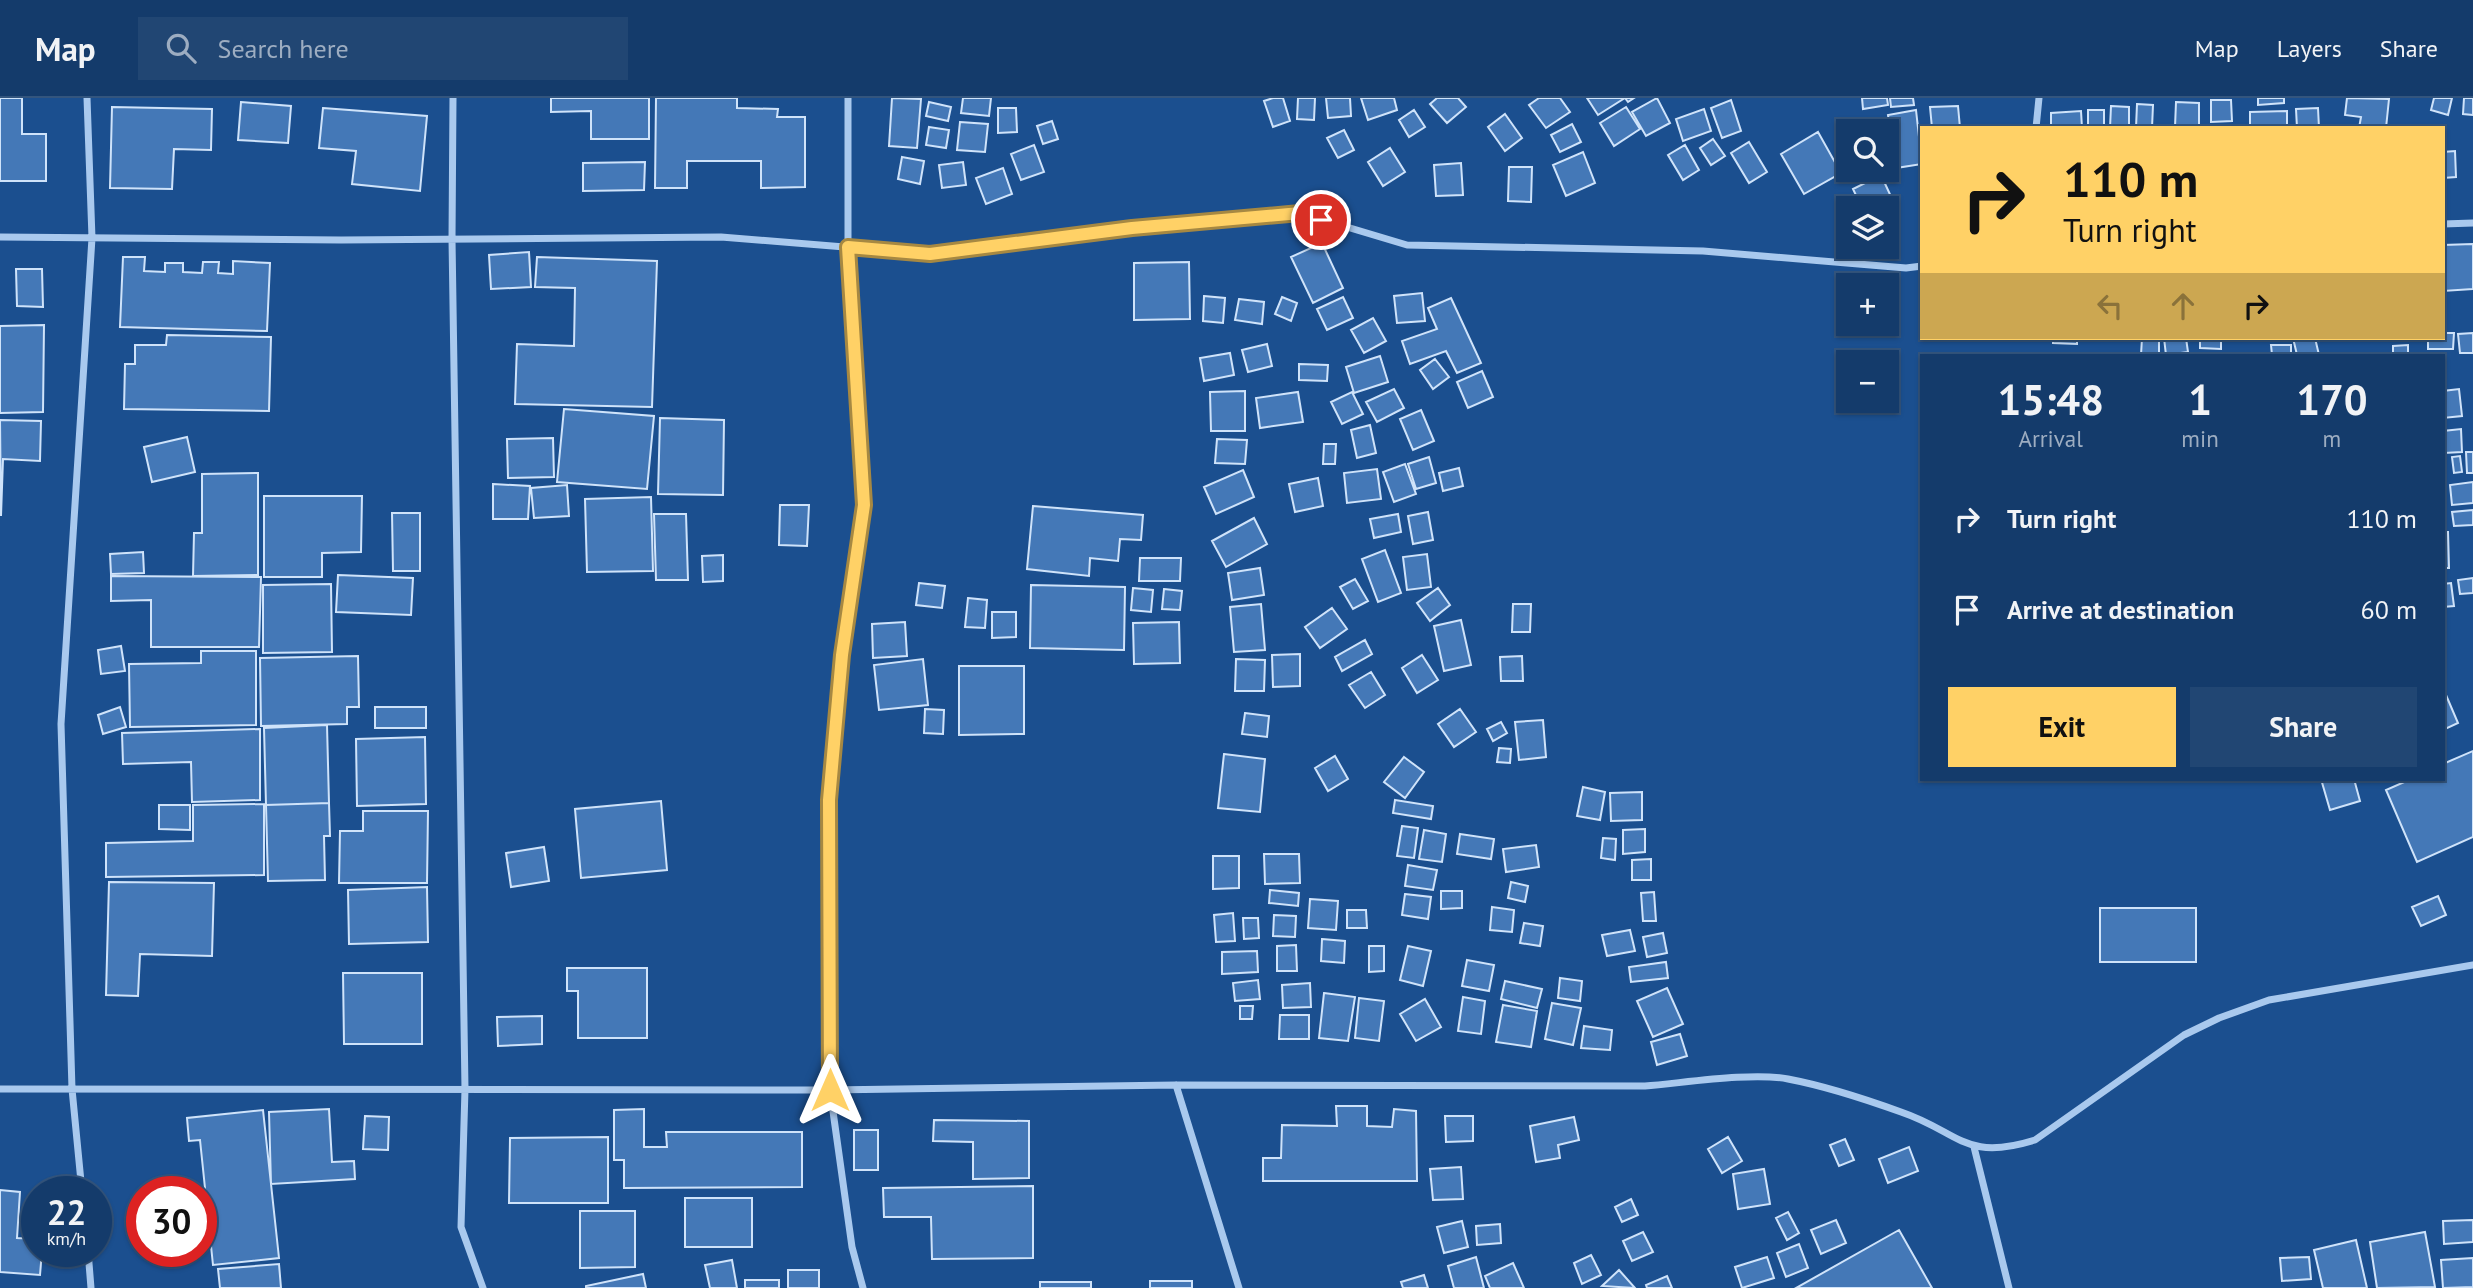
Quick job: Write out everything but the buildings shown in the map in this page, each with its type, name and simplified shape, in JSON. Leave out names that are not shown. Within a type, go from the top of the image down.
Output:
[{"type":"street","points":[[80,1176],[72,1089],[61,724],[92,238],[87,98]]},
{"type":"street","points":[[453,98],[452,239],[466,1089],[461,1227],[483,1288]]},
{"type":"street","points":[[849,98],[848,247],[864,505],[842,655],[829,800],[830,1090],[852,1247],[863,1288]]},
{"type":"street","points":[[2035,126],[2039,98]]},
{"type":"street","points":[[0,237],[720,237],[930,254],[1132,228],[1300,213],[1407,245],[1703,251],[1906,268],[1920,266]]},
{"type":"street","points":[[2445,223],[2473,223]]},
{"type":"street","points":[[0,1089],[830,1090],[1176,1085],[1645,1086],[1714,1080],[1787,1079],[1903,1112],[1974,1147],[2006,1149],[2035,1140],[2184,1035],[2269,1000],[2473,965]]},
{"type":"street","points":[[1176,1085],[1239,1288]]},
{"type":"street","points":[[1974,1147],[2009,1288]]},
{"type":"street","points":[[89,1267],[91,1288]]},
{"type":"route","points":[[830,1090],[829,800],[842,655],[864,505],[848,247],[930,254],[1132,228],[1300,213],[1321,220]]}]
